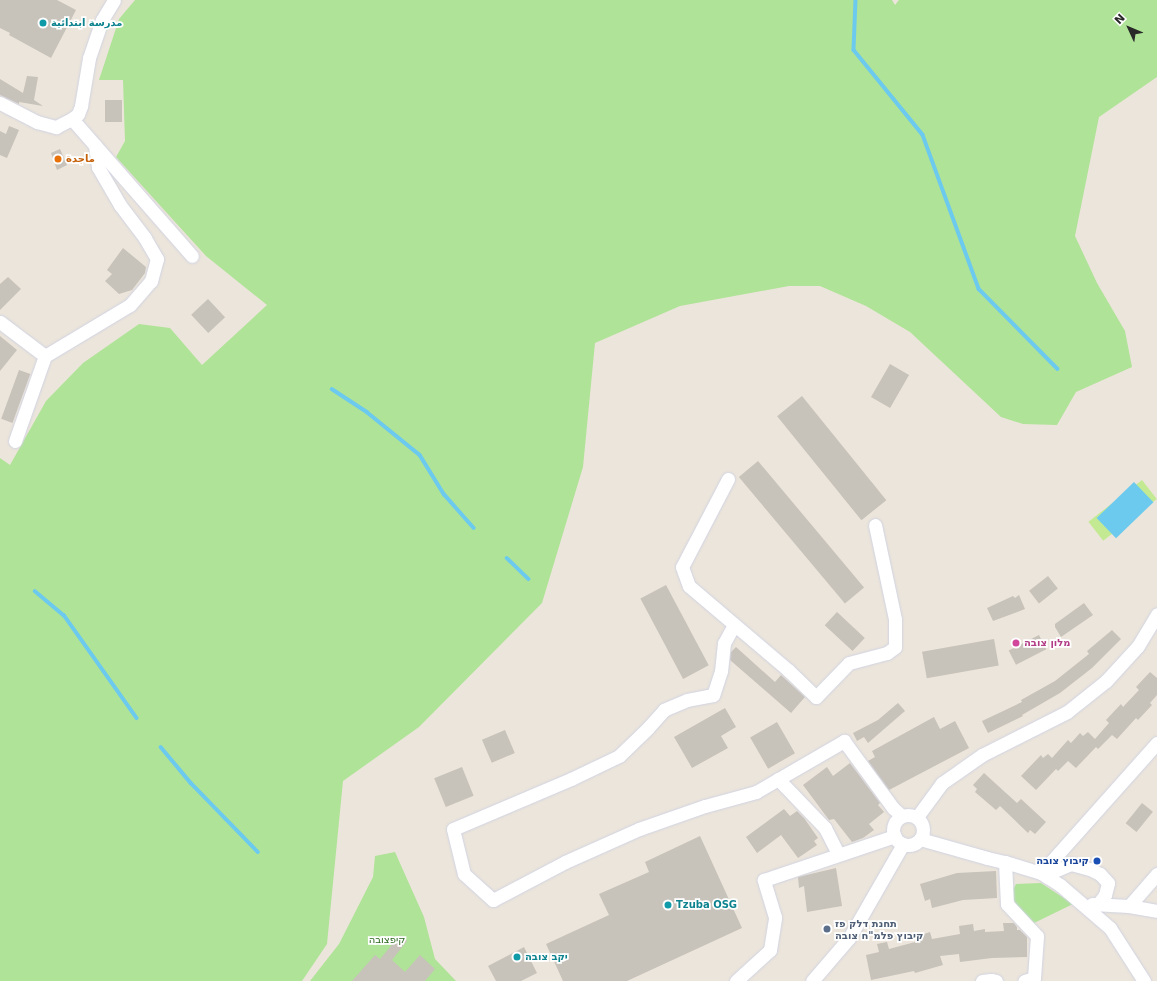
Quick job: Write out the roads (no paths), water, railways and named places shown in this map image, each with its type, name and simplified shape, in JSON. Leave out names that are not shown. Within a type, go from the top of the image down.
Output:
[{"type":"street","points":[[0,103],[37,122],[56,127],[72,119],[78,114],[81,106],[90,58],[102,20],[114,0]]},
{"type":"street","points":[[72,119],[192,256]]},
{"type":"street","points":[[15,441],[45,356],[130,305],[151,281],[157,259],[145,238],[120,205],[98,167],[94,145]]},
{"type":"street","points":[[0,322],[45,356]]},
{"type":"street","points":[[728,479],[682,567],[689,586],[788,670],[816,697],[849,663],[887,653],[895,647],[895,619],[875,525]]},
{"type":"street","points":[[917,818],[942,783],[982,755],[1067,712],[1106,681],[1138,646],[1157,614]]},
{"type":"street","points":[[734,625],[724,643],[721,671],[713,695],[687,700],[664,710],[619,756],[571,779],[453,828],[464,874],[493,900],[565,862],[639,829],[705,806],[756,792],[844,741],[893,808],[902,816]]},
{"type":"street","points":[[1044,875],[1157,743]]},
{"type":"street","points":[[778,779],[825,828],[838,854]]},
{"type":"street","points":[[812,981],[849,938],[899,840],[894,827],[902,816],[910,815],[917,818],[922,827],[920,839]]},
{"type":"street","points":[[736,981],[770,950],[775,917],[764,880],[838,854],[899,840],[912,844],[920,839],[1005,862],[1044,875],[1060,885],[1110,928],[1144,981]]},
{"type":"street","points":[[1005,862],[1007,904],[1037,936],[1034,978],[1024,981]]},
{"type":"street","points":[[1044,875],[1071,864],[1090,869],[1100,874],[1108,883],[1105,895],[1098,904]]},
{"type":"street","points":[[1129,906],[1157,874]]},
{"type":"street","points":[[1081,903],[1129,906],[1157,911]]},
{"type":"street","points":[[982,981],[996,981]]},
{"type":"water","points":[[1134,482],[1153,502],[1116,538],[1097,518]]},
{"type":"waterway","points":[[856,0],[854,50],[923,135],[979,289],[1058,369]]},
{"type":"waterway","points":[[332,389],[367,412],[420,455],[444,494],[474,528]]},
{"type":"waterway","points":[[507,558],[529,579]]},
{"type":"waterway","points":[[35,591],[64,615],[137,718]]},
{"type":"waterway","points":[[161,747],[191,783],[258,852]]},
{"type":"place","name":"مدرسة ابتدائية","points":[[43,23]]},
{"type":"place","name":"ماجدة","points":[[58,159]]},
{"type":"place","name":"מלון צובה","points":[[1016,643]]},
{"type":"place","name":"קיבוץ צובה","points":[[1097,861]]},
{"type":"place","name":"Tzuba OSG","points":[[668,905]]},
{"type":"place","name":"תחנת דלק פז קיבוץ פלמ\"ח צובה","points":[[827,929]]},
{"type":"place","name":"יקב צובה","points":[[517,957]]},
{"type":"park label","name":"קיפצובה","points":[[387,940]]}]
